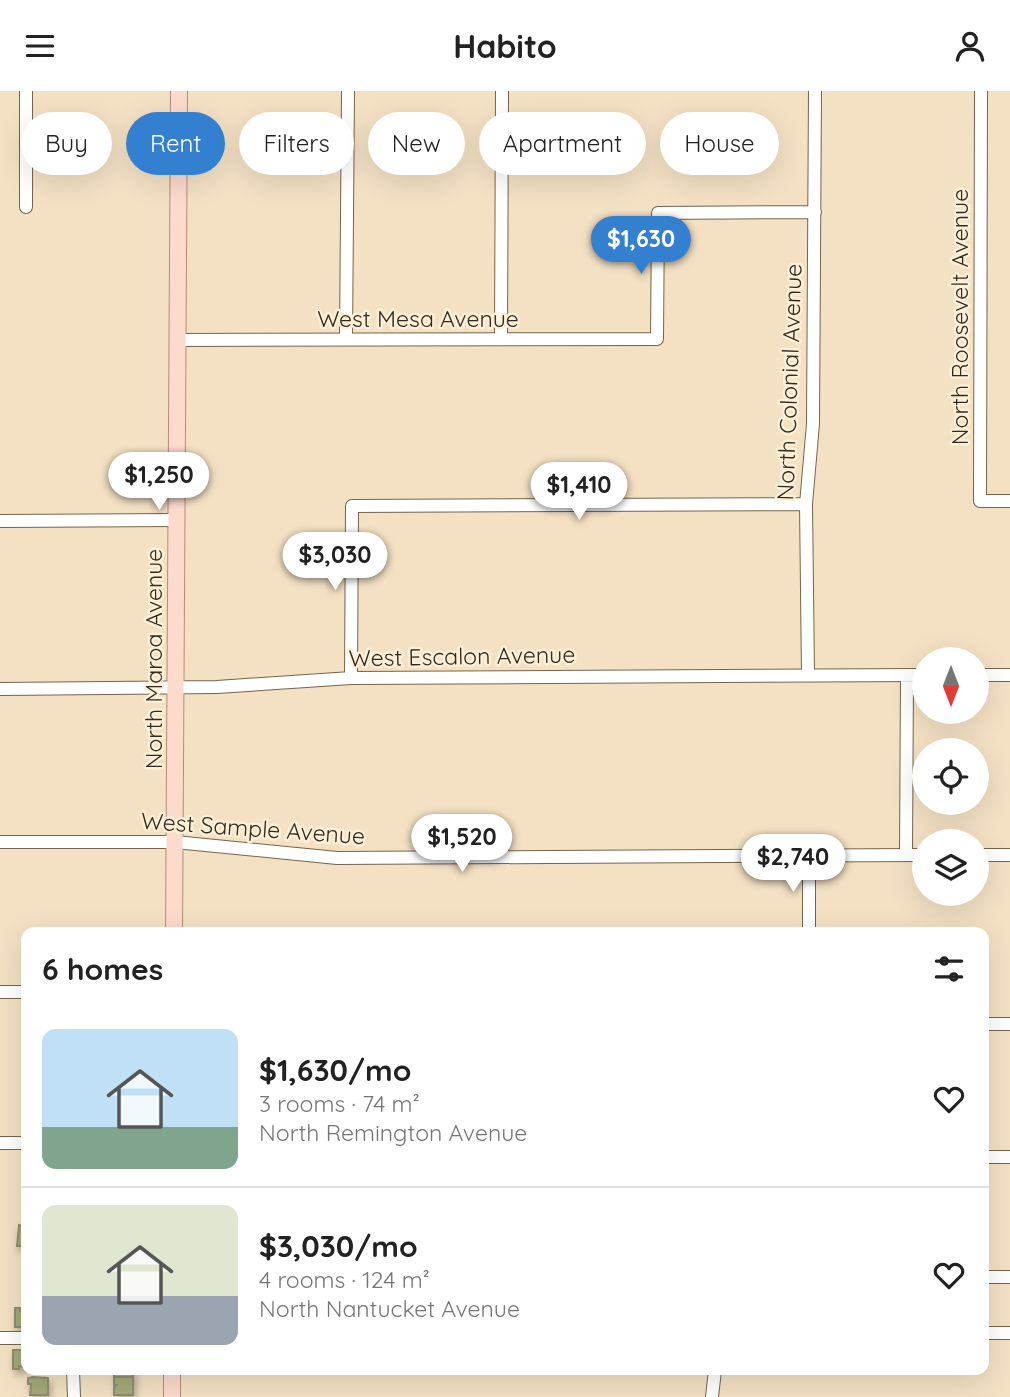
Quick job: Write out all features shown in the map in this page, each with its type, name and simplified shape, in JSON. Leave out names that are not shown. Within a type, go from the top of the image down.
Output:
[{"type":"main road","name":"North Maroa Avenue","points":[[174,927],[179,91]]},
{"type":"main road","points":[[172,1375],[172,1397]]},
{"type":"street","points":[[26,91],[26,207]]},
{"type":"street","points":[[346,339],[348,91]]},
{"type":"street","points":[[500,339],[502,91]]},
{"type":"street","name":"North Colonial Avenue","points":[[808,674],[806,504],[813,424],[815,91]]},
{"type":"street","name":"North Roosevelt Avenue","points":[[981,91],[980,501],[1010,501]]},
{"type":"street","name":"West Mesa Avenue","points":[[178,340],[657,339],[658,213],[815,212]]},
{"type":"street","points":[[351,678],[352,506],[806,504]]},
{"type":"street","points":[[0,521],[177,520]]},
{"type":"street","points":[[906,855],[907,675]]},
{"type":"street","name":"West Escalon Avenue","points":[[0,689],[175,688],[351,678],[912,675]]},
{"type":"street","points":[[989,675],[1010,675]]},
{"type":"street","name":"West Sample Avenue","points":[[0,842],[175,842],[337,858],[912,855]]},
{"type":"street","points":[[989,855],[1010,855]]},
{"type":"street","points":[[809,856],[809,927]]},
{"type":"street","points":[[0,992],[21,992]]},
{"type":"street","points":[[989,1024],[1010,1024]]},
{"type":"street","points":[[0,1143],[21,1143]]},
{"type":"street","points":[[989,1157],[1010,1157]]},
{"type":"street","points":[[989,1277],[1010,1277]]},
{"type":"street","points":[[989,1333],[1010,1333]]},
{"type":"street","points":[[0,1338],[21,1338]]},
{"type":"street","points":[[73,1375],[74,1397]]},
{"type":"street","points":[[712,1397],[714,1375]]},
{"type":"building","points":[[19,1225],[21,1246],[17,1246]]},
{"type":"building","points":[[15,1308],[20,1308],[21,1327],[15,1327]]},
{"type":"building","points":[[13,1350],[21,1350],[21,1367],[13,1369]]},
{"type":"building","points":[[114,1375],[133,1375],[133,1377]]},
{"type":"building","points":[[114,1377],[133,1377],[133,1395],[114,1395]]},
{"type":"building","points":[[28,1378],[48,1378],[48,1395],[30,1395],[31,1384],[28,1384]]}]
